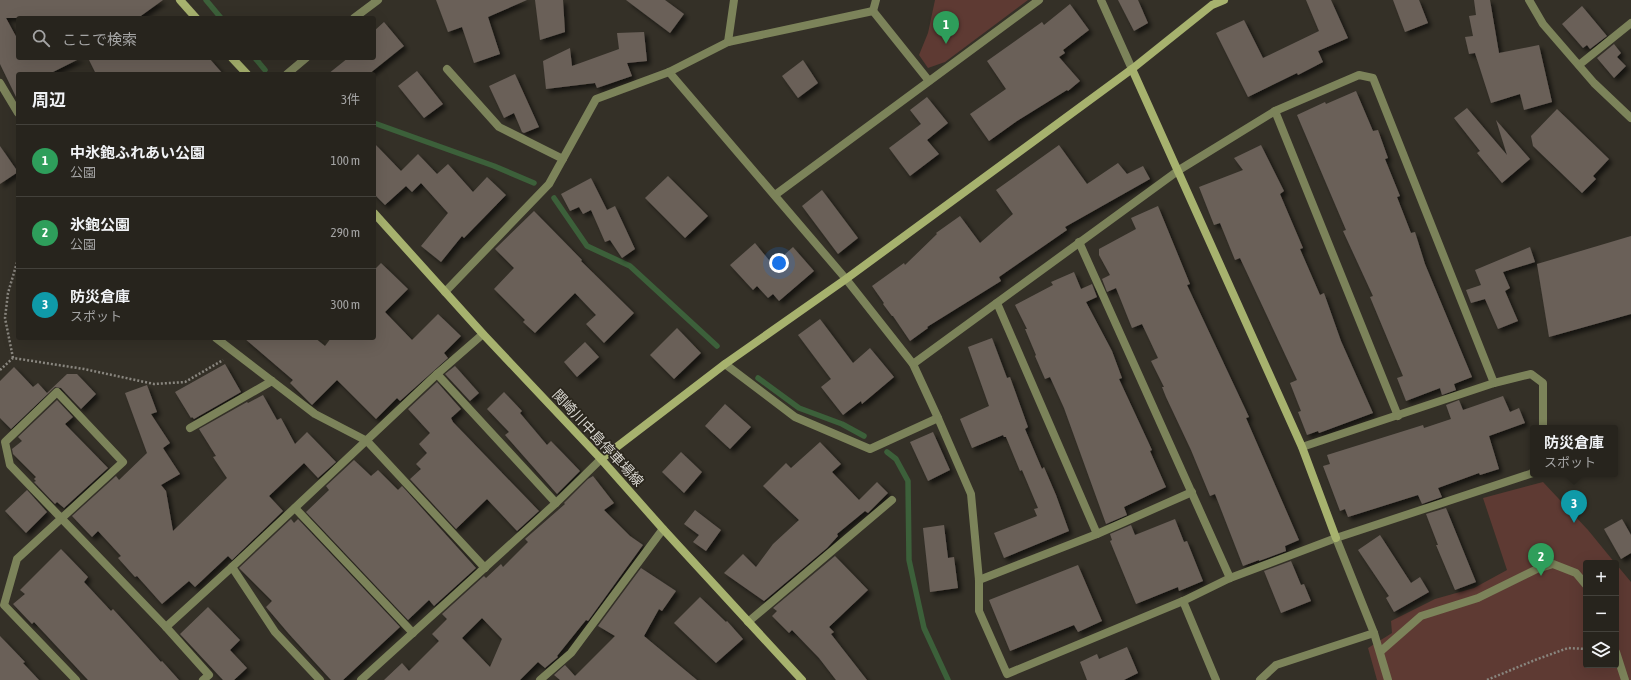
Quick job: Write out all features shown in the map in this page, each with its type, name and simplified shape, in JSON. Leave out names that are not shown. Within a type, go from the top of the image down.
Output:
[{"type":"street","points":[[180,0],[194,16]]},
{"type":"street","points":[[357,16],[378,0]]},
{"type":"street","points":[[728,42],[734,0]]},
{"type":"street","points":[[873,11],[876,0]]},
{"type":"street","points":[[775,195],[1039,0]]},
{"type":"street","points":[[1101,0],[1179,170],[1302,447],[1336,538],[1374,632],[1381,651],[1388,680]]},
{"type":"street","points":[[361,680],[556,503],[601,459],[725,364],[846,279],[1132,68],[1212,5],[1224,0]]},
{"type":"street","points":[[1529,0],[1543,24],[1594,83],[1631,118]]},
{"type":"street","points":[[446,292],[549,184],[596,99],[669,72],[728,42],[873,11]]},
{"type":"street","points":[[873,11],[929,81]]},
{"type":"street","points":[[1579,65],[1631,23]]},
{"type":"street","points":[[234,60],[245,72]]},
{"type":"street","points":[[289,72],[304,60]]},
{"type":"street","points":[[447,68],[499,127],[563,159]]},
{"type":"street","points":[[669,72],[846,279],[913,364],[971,494],[980,580],[979,611],[1007,674],[1183,601],[1230,578],[1336,538],[1530,474]]},
{"type":"street","points":[[913,364],[1179,170],[1275,111],[1359,75],[1373,78],[1494,383]]},
{"type":"street","points":[[0,83],[16,110]]},
{"type":"street","points":[[1275,111],[1398,416]]},
{"type":"street","name":"関崎川中島停車場線","points":[[376,215],[483,334],[601,459],[663,529],[802,680]]},
{"type":"street","points":[[1079,242],[1230,578]]},
{"type":"street","points":[[998,303],[1097,534]]},
{"type":"street","points":[[166,627],[367,442],[437,374],[483,334]]},
{"type":"street","points":[[219,340],[315,414],[367,442],[485,568]]},
{"type":"street","points":[[725,364],[795,417],[870,449],[938,418]]},
{"type":"street","points":[[437,374],[556,503]]},
{"type":"street","points":[[1302,447],[1494,383],[1531,374],[1543,383],[1543,425]]},
{"type":"street","points":[[190,428],[272,381]]},
{"type":"street","points":[[76,680],[4,605],[17,559],[61,518],[123,462],[56,392],[5,442],[10,465],[61,518],[166,627],[209,675],[203,680]]},
{"type":"street","points":[[980,580],[1097,534],[1192,492]]},
{"type":"street","points":[[748,622],[892,500]]},
{"type":"street","points":[[295,508],[413,633]]},
{"type":"street","points":[[540,680],[571,653],[663,529]]},
{"type":"street","points":[[1381,651],[1421,616],[1478,598],[1537,569],[1553,564],[1576,573],[1583,581]]},
{"type":"street","points":[[232,567],[274,632],[320,680]]},
{"type":"street","points":[[1183,601],[1216,680]]},
{"type":"street","points":[[1260,680],[1276,665],[1374,632]]},
{"type":"street","points":[[1619,662],[1624,680]]},
{"type":"path","points":[[13,358],[5,318],[8,293],[16,266]]},
{"type":"path","points":[[13,358],[84,368],[154,384],[185,382],[236,353]]},
{"type":"path","points":[[0,370],[13,358]]},
{"type":"path","points":[[1487,680],[1568,648],[1583,649]]},
{"type":"shaded area","points":[[935,0],[1028,0],[945,62],[928,68],[919,55],[928,33]]},
{"type":"shaded area","points":[[1543,482],[1588,530],[1613,560],[1583,560],[1583,668],[1619,668],[1619,568],[1631,582],[1631,680],[1377,680],[1368,648],[1392,633],[1391,621],[1435,599],[1474,588],[1507,570],[1483,498]]},
{"type":"building","points":[[0,0],[163,0],[141,16],[16,16],[16,18],[6,18],[16,36],[16,60],[77,60],[53,72],[16,72],[16,97],[0,64]]},
{"type":"building","points":[[436,0],[527,0],[488,17],[500,54],[474,63],[462,27],[448,32]]},
{"type":"building","points":[[535,0],[563,0],[565,32],[540,40]]},
{"type":"building","points":[[626,0],[665,0],[684,14],[670,33]]},
{"type":"building","points":[[1118,0],[1138,0],[1148,23],[1134,31]]},
{"type":"building","points":[[1306,0],[1331,0],[1348,38],[1318,51],[1323,62],[1298,75],[1297,73],[1248,97],[1216,33],[1244,20],[1263,58],[1319,31]]},
{"type":"building","points":[[1393,0],[1419,0],[1428,23],[1405,32]]},
{"type":"building","points":[[1474,0],[1490,0],[1499,53],[1539,45],[1552,102],[1524,110],[1520,94],[1491,103],[1475,53],[1469,54],[1465,37],[1473,36],[1469,16],[1476,15]]},
{"type":"building","points":[[1070,4],[1089,30],[1063,50],[1065,53],[1059,57],[1080,81],[1068,91],[1067,90],[1017,121],[989,141],[970,114],[1006,89],[987,61],[1042,22],[1044,25]]},
{"type":"building","points":[[1582,6],[1607,36],[1590,49],[1587,45],[1583,48],[1562,24]]},
{"type":"building","points":[[384,22],[404,46],[372,72],[330,72],[346,60],[376,60],[376,29]]},
{"type":"building","points":[[644,32],[647,61],[627,63],[632,76],[597,88],[595,83],[546,89],[543,61],[570,48],[572,66],[619,49],[617,33]]},
{"type":"building","points":[[1614,44],[1621,53],[1617,57],[1626,66],[1614,78],[1597,58]]},
{"type":"building","points":[[89,60],[211,60],[221,72],[95,72]]},
{"type":"building","points":[[803,60],[818,83],[798,98],[782,76]]},
{"type":"building","points":[[417,71],[443,104],[424,118],[398,86]]},
{"type":"building","points":[[515,74],[539,127],[524,133],[522,132],[514,113],[504,118],[489,86]]},
{"type":"building","points":[[1356,91],[1373,131],[1378,130],[1388,158],[1385,159],[1400,196],[1397,197],[1411,233],[1415,232],[1425,264],[1472,377],[1454,384],[1456,390],[1442,395],[1440,388],[1406,401],[1397,378],[1403,376],[1370,297],[1373,296],[1343,231],[1346,230],[1297,115],[1325,102],[1326,104]]},
{"type":"building","points":[[927,97],[948,123],[927,140],[939,154],[910,176],[889,148],[921,124],[910,110]]},
{"type":"building","points":[[1467,108],[1507,155],[1496,120],[1530,159],[1502,183],[1477,153],[1480,151],[1454,118]]},
{"type":"building","points":[[1557,109],[1609,159],[1593,176],[1596,179],[1582,193],[1533,146],[1531,136]]},
{"type":"building","points":[[376,145],[401,171],[418,154],[437,174],[448,164],[473,192],[487,177],[506,195],[464,238],[462,236],[441,262],[421,246],[448,213],[421,183],[412,192],[406,186],[385,205],[376,196]]},
{"type":"building","points":[[1059,145],[1087,184],[1118,163],[1127,174],[1143,166],[1150,179],[1065,227],[1067,230],[999,277],[1001,281],[927,327],[928,328],[910,341],[872,286],[904,263],[905,265],[937,234],[936,233],[960,216],[980,243],[1013,214],[996,190]]},
{"type":"building","points":[[1261,145],[1284,191],[1280,194],[1303,248],[1300,249],[1320,295],[1324,293],[1341,341],[1373,413],[1319,433],[1318,431],[1307,435],[1298,412],[1301,411],[1290,383],[1297,380],[1240,258],[1235,260],[1220,223],[1214,225],[1199,187],[1243,170],[1234,158]]},
{"type":"building","points":[[0,146],[16,169],[16,173],[0,184]]},
{"type":"building","points":[[668,176],[708,216],[685,238],[645,198]]},
{"type":"building","points":[[591,178],[607,210],[615,206],[635,249],[622,258],[610,240],[605,242],[591,210],[583,214],[579,207],[570,211],[561,194]]},
{"type":"building","points":[[822,190],[858,238],[838,254],[802,206]]},
{"type":"building","points":[[1158,206],[1190,284],[1187,285],[1249,417],[1246,418],[1299,540],[1285,546],[1286,551],[1243,566],[1215,494],[1210,496],[1191,450],[1166,397],[1162,387],[1164,387],[1151,361],[1158,358],[1142,324],[1132,328],[1116,288],[1107,292],[1102,279],[1110,275],[1099,255],[1099,249],[1136,229],[1131,218]]},
{"type":"building","points":[[534,211],[582,260],[581,261],[634,313],[604,343],[586,324],[596,315],[575,293],[535,333],[523,322],[525,320],[494,289],[514,268],[495,249]]},
{"type":"building","points":[[1631,236],[1631,314],[1549,337],[1537,264]]},
{"type":"building","points":[[755,243],[773,265],[793,247],[814,271],[779,301],[773,294],[768,298],[757,286],[753,290],[730,265]]},
{"type":"building","points":[[1530,247],[1535,262],[1503,272],[1510,288],[1505,291],[1518,321],[1498,329],[1485,299],[1471,303],[1466,290],[1481,285],[1475,270]]},
{"type":"building","points":[[381,263],[408,289],[385,312],[412,340],[438,314],[461,336],[444,353],[448,358],[400,401],[397,398],[376,419],[337,380],[312,405],[290,383],[293,380],[246,340],[318,340],[325,346],[330,340],[376,340],[376,268]]},
{"type":"building","points":[[1074,272],[1081,289],[1092,284],[1097,297],[1086,302],[1112,351],[1122,378],[1119,379],[1152,450],[1150,451],[1166,487],[1124,507],[1127,515],[1106,524],[1064,408],[1050,377],[1045,379],[1025,329],[1027,329],[1015,305],[1053,285],[1051,282]]},
{"type":"building","points":[[820,319],[853,363],[870,348],[894,377],[862,404],[861,401],[843,415],[821,387],[831,379],[798,335]]},
{"type":"building","points":[[677,328],[701,353],[674,379],[650,355]]},
{"type":"building","points":[[992,338],[1007,378],[1010,377],[1028,427],[1025,429],[1042,469],[1044,467],[1069,531],[1004,558],[994,533],[1037,516],[1034,509],[1038,508],[1022,470],[1020,471],[1006,437],[1003,435],[972,448],[960,419],[989,406],[968,347]]},
{"type":"building","points":[[585,342],[599,357],[577,377],[564,362]]},
{"type":"building","points":[[225,364],[241,392],[194,419],[192,417],[191,418],[175,392]]},
{"type":"building","points":[[455,366],[479,393],[470,401],[445,374]]},
{"type":"building","points":[[14,367],[33,387],[38,383],[47,393],[67,374],[77,374],[96,394],[81,409],[61,388],[55,387],[11,429],[0,418],[0,381]]},
{"type":"building","points":[[437,382],[461,409],[451,418],[453,422],[539,511],[517,531],[487,499],[456,529],[410,479],[421,469],[416,464],[427,453],[419,444],[430,433],[408,409]]},
{"type":"building","points":[[147,385],[157,412],[151,414],[170,443],[163,448],[180,474],[161,485],[166,491],[173,531],[227,478],[213,457],[216,456],[199,429],[247,402],[248,403],[263,395],[277,420],[281,418],[295,444],[307,432],[336,462],[318,478],[304,463],[269,496],[283,511],[232,560],[228,556],[195,587],[189,581],[162,604],[137,576],[135,577],[118,558],[121,556],[98,531],[92,537],[72,516],[116,476],[119,480],[147,453],[125,393]]},
{"type":"building","points":[[504,392],[522,411],[520,413],[547,445],[551,441],[580,471],[557,494],[505,435],[509,432],[487,409]]},
{"type":"building","points":[[1503,396],[1510,412],[1519,408],[1525,423],[1489,436],[1499,469],[1480,475],[1479,473],[1438,488],[1442,497],[1422,504],[1418,495],[1348,517],[1345,509],[1340,511],[1323,466],[1330,464],[1327,455],[1423,425],[1424,428],[1451,419],[1446,405],[1459,400],[1463,410]]},
{"type":"building","points":[[57,400],[73,417],[65,424],[108,468],[64,508],[57,502],[55,504],[34,482],[36,481],[34,479],[36,477],[13,454],[12,449],[22,441],[18,437]]},
{"type":"building","points":[[725,404],[751,427],[730,449],[705,426]]},
{"type":"building","points":[[933,432],[950,470],[928,481],[910,442]]},
{"type":"building","points":[[820,442],[841,464],[832,472],[859,500],[877,482],[888,493],[868,513],[865,511],[837,534],[838,536],[827,548],[764,601],[724,573],[743,554],[756,567],[773,544],[799,520],[763,486],[786,463],[791,468]]},
{"type":"building","points":[[681,452],[702,472],[684,493],[662,472]]},
{"type":"building","points":[[354,460],[371,476],[378,470],[398,490],[402,486],[476,568],[434,606],[429,600],[408,620],[306,512],[329,490],[326,486]]},
{"type":"building","points":[[593,476],[614,503],[604,510],[630,536],[643,545],[588,621],[586,620],[557,656],[558,657],[545,668],[538,662],[520,680],[384,680],[402,663],[409,671],[439,641],[432,634],[447,619],[442,614],[484,576],[486,578],[501,564],[503,567],[528,542],[525,539],[565,504],[564,503],[588,479]],"holes":[[[482,618],[502,639],[490,667],[462,638]]]},
{"type":"building","points":[[27,490],[47,512],[26,533],[5,511]]},
{"type":"building","points":[[1446,508],[1476,582],[1455,590],[1436,545],[1438,545],[1426,514]]},
{"type":"building","points":[[695,510],[721,530],[706,551],[693,542],[699,535],[684,524]]},
{"type":"building","points":[[291,519],[294,523],[298,519],[400,627],[343,680],[331,680],[266,607],[272,601],[239,568]]},
{"type":"building","points":[[1175,519],[1184,542],[1187,541],[1203,581],[1179,591],[1178,587],[1136,604],[1110,541],[1112,540],[1110,534],[1131,525],[1135,535]]},
{"type":"building","points":[[1622,519],[1631,535],[1631,553],[1621,559],[1604,529]]},
{"type":"building","points":[[944,525],[948,558],[954,557],[958,588],[930,592],[923,528]]},
{"type":"building","points":[[1380,535],[1411,583],[1420,577],[1429,592],[1394,612],[1386,598],[1389,596],[1358,550]]},
{"type":"building","points":[[61,549],[88,577],[84,582],[111,611],[113,609],[179,680],[88,680],[34,622],[32,624],[13,604],[25,594],[20,590]]},
{"type":"building","points":[[835,556],[868,590],[829,627],[834,632],[831,634],[867,680],[836,680],[819,658],[792,630],[789,633],[772,616],[777,611],[773,608]]},
{"type":"building","points":[[1291,561],[1301,585],[1304,584],[1311,601],[1281,613],[1264,571]]},
{"type":"building","points":[[1078,565],[1102,621],[1078,632],[1074,625],[1010,651],[989,600]]},
{"type":"building","points":[[641,568],[676,591],[662,611],[659,609],[644,636],[697,680],[560,680],[554,675],[565,665],[575,676],[615,636],[598,626]]},
{"type":"building","points":[[700,597],[726,622],[727,621],[743,639],[716,663],[674,623]]},
{"type":"building","points":[[208,607],[240,640],[230,650],[247,668],[234,680],[223,680],[180,634]]},
{"type":"building","points":[[0,636],[25,662],[23,663],[39,680],[0,680]]},
{"type":"building","points":[[1127,647],[1138,673],[1124,680],[1087,680],[1080,662],[1097,654],[1099,659]]},
{"type":"waterway","points":[[206,0],[219,16]]},
{"type":"waterway","points":[[257,60],[265,70]]},
{"type":"waterway","points":[[376,124],[494,166],[534,183]]},
{"type":"waterway","points":[[554,198],[587,246],[630,266],[717,346]]},
{"type":"waterway","points":[[758,378],[799,408],[842,424],[864,436]]},
{"type":"waterway","points":[[887,452],[896,459],[908,481],[909,560],[924,628],[948,680]]},
{"type":"place","name":"中氷鉋ふれあい公園","points":[[946,44]]},
{"type":"place","name":"防災倉庫","points":[[1574,523]]},
{"type":"place","name":"氷鉋公園","points":[[1541,576]]}]
